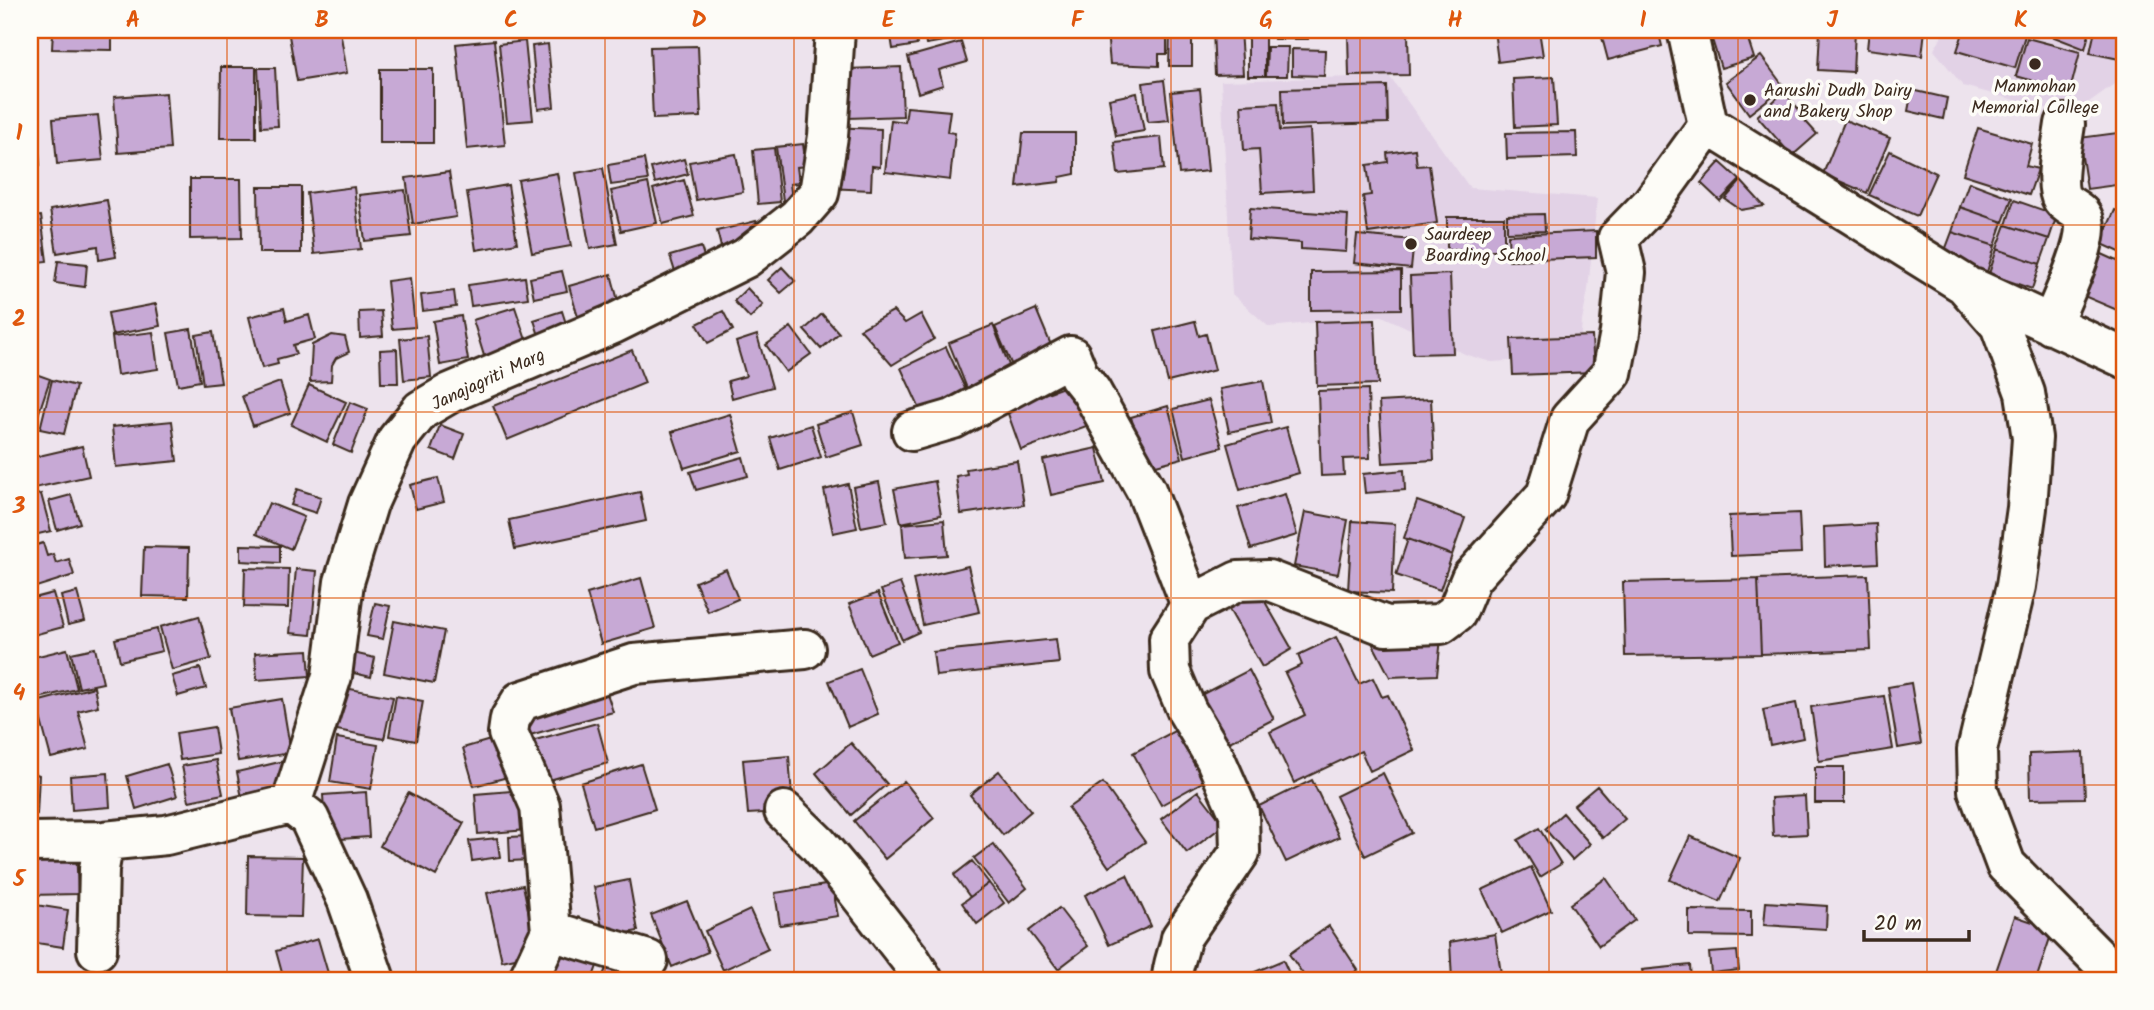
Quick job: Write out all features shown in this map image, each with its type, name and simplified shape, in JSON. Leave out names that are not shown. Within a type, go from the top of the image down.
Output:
[{"type":"street","name":"Janajagriti Marg","points":[[291,804],[332,676],[344,582],[368,504],[397,440],[421,410],[450,393],[613,324],[746,258],[797,218],[819,193],[827,153],[835,30]]},
{"type":"street","points":[[1687,30],[1708,125],[1964,284],[2124,358]]},
{"type":"street","points":[[2051,325],[2078,257],[2085,229],[2083,217],[2060,196],[2058,183],[2065,124]]},
{"type":"street","points":[[1162,978],[1179,953],[1181,938],[1240,852],[1239,813],[1216,758],[1187,711],[1170,671],[1169,639],[1191,605],[1238,581],[1268,580],[1386,626],[1441,624],[1457,612],[1471,578],[1546,495],[1570,419],[1612,373],[1620,332],[1626,272],[1618,238],[1651,204],[1708,125]]},
{"type":"street","points":[[1964,284],[2000,325],[2025,393],[2032,438],[2027,508],[2016,586],[1977,750],[1978,790],[2006,865],[2109,969],[2124,980]]},
{"type":"street","points":[[912,431],[953,419],[1071,356],[1079,376],[1091,391],[1146,490],[1191,605]]},
{"type":"street","points":[[528,980],[551,931],[540,806],[509,733],[510,719],[521,701],[634,664],[805,649]]},
{"type":"street","points":[[30,842],[104,841],[166,835],[291,804],[309,818],[347,900],[375,980]]},
{"type":"street","points":[[783,811],[818,844],[849,881],[910,959],[923,980]]},
{"type":"street","points":[[97,950],[99,869],[104,841]]},
{"type":"street","points":[[551,931],[648,960]]},
{"type":"shaded area","name":"Manmohan Memorial College","points":[[1945,30],[2124,30],[2124,77],[2071,115],[1963,86],[1934,50]]},
{"type":"shaded area","name":"Saurdeep Boarding School","points":[[1389,76],[1470,188],[1597,198],[1579,357],[1491,362],[1467,355],[1382,316],[1269,327],[1232,294],[1221,81]]},
{"type":"building","points":[[53,30],[112,30],[112,50],[52,49]]},
{"type":"building","points":[[288,30],[340,30],[347,73],[297,81]]},
{"type":"building","points":[[890,30],[915,30],[917,45],[893,49]]},
{"type":"building","points":[[923,30],[960,30],[961,38],[926,44]]},
{"type":"building","points":[[1170,30],[1192,30],[1192,66],[1169,66]]},
{"type":"building","points":[[1213,30],[1240,30],[1243,74],[1215,75]]},
{"type":"building","points":[[1274,30],[1308,30],[1308,39],[1274,39]]},
{"type":"building","points":[[1494,30],[1539,30],[1543,56],[1498,62]]},
{"type":"building","points":[[1600,30],[1658,30],[1662,46],[1608,60]]},
{"type":"building","points":[[1709,30],[1745,30],[1754,58],[1721,68]]},
{"type":"building","points":[[1820,30],[1855,30],[1853,72],[1818,70]]},
{"type":"building","points":[[1869,30],[1925,30],[1922,56],[1867,49]]},
{"type":"building","points":[[1964,30],[2026,32],[2015,68],[1957,51]]},
{"type":"building","points":[[2040,30],[2090,30],[2085,49]]},
{"type":"building","points":[[2095,30],[2124,30],[2124,60],[2090,53]]},
{"type":"building","points":[[1107,31],[1167,31],[1167,54],[1159,54],[1159,66],[1110,64]]},
{"type":"building","points":[[1408,33],[1409,75],[1349,76],[1348,34]]},
{"type":"building","points":[[1248,36],[1265,37],[1265,76],[1248,76]]},
{"type":"building","points":[[2027,38],[2080,52],[2070,91],[2016,76]]},
{"type":"building","points":[[494,40],[505,145],[467,149],[456,44]]},
{"type":"building","points":[[525,41],[533,120],[507,122],[499,44]]},
{"type":"building","points":[[961,42],[967,62],[939,70],[943,85],[918,93],[908,57]]},
{"type":"building","points":[[548,44],[554,107],[538,109],[532,46]]},
{"type":"building","points":[[698,46],[701,117],[653,119],[650,47]]},
{"type":"building","points":[[1267,47],[1288,47],[1287,76],[1266,76]]},
{"type":"building","points":[[1292,49],[1325,50],[1324,76],[1292,75]]},
{"type":"building","points":[[1761,56],[1784,87],[1749,114],[1726,82]]},
{"type":"building","points":[[221,67],[256,67],[256,138],[220,138]]},
{"type":"building","points":[[901,67],[903,116],[849,118],[848,69]]},
{"type":"building","points":[[258,68],[275,68],[278,126],[261,127]]},
{"type":"building","points":[[380,69],[433,69],[433,143],[380,143]]},
{"type":"building","points":[[1554,77],[1557,125],[1515,127],[1513,79]]},
{"type":"building","points":[[1164,80],[1169,120],[1148,122],[1143,83]]},
{"type":"building","points":[[1387,86],[1388,123],[1283,126],[1282,89]]},
{"type":"building","points":[[1200,89],[1208,171],[1179,174],[1171,92]]},
{"type":"building","points":[[1912,90],[1947,98],[1943,119],[1908,111]]},
{"type":"building","points":[[1784,92],[1817,134],[1792,156],[1757,116]]},
{"type":"building","points":[[166,93],[170,149],[118,153],[114,97]]},
{"type":"building","points":[[1137,93],[1144,131],[1116,136],[1109,99]]},
{"type":"building","points":[[1278,103],[1280,131],[1310,129],[1313,190],[1262,193],[1259,149],[1244,150],[1241,105]]},
{"type":"building","points":[[907,107],[950,111],[947,132],[955,133],[950,180],[885,172],[891,120],[905,122]]},
{"type":"building","points":[[36,115],[40,165],[30,165],[30,116]]},
{"type":"building","points":[[98,115],[103,160],[57,164],[53,119]]},
{"type":"building","points":[[2124,117],[2124,156],[2118,118]]},
{"type":"building","points":[[1845,120],[1890,138],[1867,193],[1823,174]]},
{"type":"building","points":[[829,127],[881,129],[880,167],[872,166],[871,190],[827,188]]},
{"type":"building","points":[[1978,128],[2032,144],[2026,166],[2038,169],[2029,195],[1963,174]]},
{"type":"building","points":[[1576,132],[1577,157],[1507,159],[1506,133]]},
{"type":"building","points":[[1023,133],[1075,133],[1075,174],[1060,177],[1059,182],[1017,187]]},
{"type":"building","points":[[2117,133],[2124,184],[2087,189],[2079,138]]},
{"type":"building","points":[[1161,137],[1164,169],[1118,174],[1114,142]]},
{"type":"building","points":[[803,144],[806,166],[797,167],[799,183],[790,184],[792,199],[783,201],[776,147]]},
{"type":"building","points":[[774,148],[780,202],[758,204],[753,150]]},
{"type":"building","points":[[1415,149],[1417,166],[1429,165],[1437,223],[1368,233],[1363,196],[1371,195],[1367,165],[1388,162],[1387,153]]},
{"type":"building","points":[[1890,151],[1936,173],[1917,216],[1869,195]]},
{"type":"building","points":[[736,154],[743,192],[696,200],[689,162]]},
{"type":"building","points":[[644,159],[648,180],[611,185],[608,165]]},
{"type":"building","points":[[684,159],[688,174],[655,183],[651,168]]},
{"type":"building","points":[[1720,162],[1740,180],[1720,201],[1701,183]]},
{"type":"building","points":[[603,168],[617,244],[590,249],[576,173]]},
{"type":"building","points":[[449,172],[456,217],[413,224],[406,178]]},
{"type":"building","points":[[557,173],[571,246],[532,253],[518,180]]},
{"type":"building","points":[[190,179],[241,179],[242,238],[190,239]]},
{"type":"building","points":[[684,180],[694,216],[663,224],[653,189]]},
{"type":"building","points":[[1741,181],[1764,206],[1741,210],[1725,199]]},
{"type":"building","points":[[1969,182],[2012,198],[2003,222],[1960,207]]},
{"type":"building","points":[[648,183],[657,223],[621,231],[611,191]]},
{"type":"building","points":[[508,185],[517,243],[476,250],[467,192]]},
{"type":"building","points":[[258,187],[301,187],[301,253],[259,253]]},
{"type":"building","points":[[354,187],[361,249],[314,254],[307,193]]},
{"type":"building","points":[[405,190],[411,236],[365,241],[359,195]]},
{"type":"building","points":[[107,200],[116,257],[99,260],[98,246],[57,253],[50,210]]},
{"type":"building","points":[[2014,200],[2057,215],[2049,239],[2006,225]]},
{"type":"building","points":[[1960,207],[2003,222],[1995,246],[1952,232]]},
{"type":"building","points":[[1250,208],[1348,215],[1346,252],[1301,249],[1301,243],[1248,239]]},
{"type":"building","points":[[2115,210],[2124,214],[2124,254],[2100,243]]},
{"type":"building","points":[[1544,214],[1545,231],[1507,232],[1507,215]]},
{"type":"building","points":[[41,216],[47,261],[30,263],[30,217]]},
{"type":"building","points":[[1447,217],[1504,217],[1504,250],[1447,250]]},
{"type":"building","points":[[756,221],[760,237],[721,247],[717,231]]},
{"type":"building","points":[[2006,225],[2049,239],[2040,264],[1997,249]]},
{"type":"building","points":[[1596,231],[1596,257],[1509,260],[1508,235]]},
{"type":"building","points":[[1952,232],[1995,246],[1987,272],[1943,256]]},
{"type":"building","points":[[1357,235],[1414,240],[1411,269],[1354,263]]},
{"type":"building","points":[[701,247],[707,266],[676,275],[670,256]]},
{"type":"building","points":[[1997,249],[2040,264],[2032,289],[1989,274]]},
{"type":"building","points":[[2102,254],[2124,264],[2124,313],[2084,296]]},
{"type":"building","points":[[58,261],[87,264],[85,287],[55,283]]},
{"type":"building","points":[[782,267],[795,281],[781,293],[768,280]]},
{"type":"building","points":[[562,271],[567,291],[534,298],[530,278]]},
{"type":"building","points":[[1401,271],[1401,309],[1311,310],[1311,272]]},
{"type":"building","points":[[611,274],[621,312],[580,324],[569,286]]},
{"type":"building","points":[[1450,274],[1453,353],[1413,354],[1410,276]]},
{"type":"building","points":[[525,277],[528,298],[471,306],[468,285]]},
{"type":"building","points":[[410,278],[415,327],[392,329],[387,281]]},
{"type":"building","points":[[747,288],[763,305],[750,318],[734,301]]},
{"type":"building","points":[[454,291],[456,307],[423,311],[421,295]]},
{"type":"building","points":[[156,304],[160,326],[112,335],[108,313]]},
{"type":"building","points":[[515,307],[528,346],[485,359],[473,320]]},
{"type":"building","points":[[284,308],[287,321],[309,315],[315,339],[293,345],[296,354],[277,359],[278,364],[262,368],[249,317]]},
{"type":"building","points":[[1036,309],[1056,357],[1016,375],[995,327]]},
{"type":"building","points":[[381,311],[383,336],[360,338],[359,312]]},
{"type":"building","points":[[562,311],[569,333],[541,342],[534,320]]},
{"type":"building","points":[[723,311],[733,330],[708,343],[697,324]]},
{"type":"building","points":[[893,311],[905,323],[921,314],[934,339],[892,365],[860,329]]},
{"type":"building","points":[[822,314],[839,333],[821,349],[804,330]]},
{"type":"building","points":[[461,316],[468,360],[440,365],[433,321]]},
{"type":"building","points":[[1375,320],[1378,384],[1317,386],[1315,322]]},
{"type":"building","points":[[1195,321],[1199,336],[1206,334],[1215,370],[1168,382],[1155,331]]},
{"type":"building","points":[[993,325],[1014,378],[970,396],[949,343]]},
{"type":"building","points":[[791,327],[811,354],[786,372],[766,345]]},
{"type":"building","points":[[191,329],[200,381],[178,385],[168,333]]},
{"type":"building","points":[[153,332],[158,369],[117,375],[112,337]]},
{"type":"building","points":[[213,332],[221,383],[203,385],[196,335]]},
{"type":"building","points":[[332,335],[345,337],[349,352],[336,358],[332,365],[331,381],[310,382],[312,345]]},
{"type":"building","points":[[757,335],[772,387],[732,398],[728,381],[746,376],[736,342]]},
{"type":"building","points":[[427,336],[431,377],[404,380],[400,339]]},
{"type":"building","points":[[1592,336],[1594,372],[1513,375],[1511,339]]},
{"type":"building","points":[[946,347],[969,397],[924,418],[901,368]]},
{"type":"building","points":[[397,349],[398,383],[381,383],[380,350]]},
{"type":"building","points":[[632,350],[645,383],[507,440],[493,406]]},
{"type":"building","points":[[30,372],[50,379],[34,427],[30,425]]},
{"type":"building","points":[[52,380],[76,386],[64,434],[40,429]]},
{"type":"building","points":[[1263,381],[1271,423],[1229,432],[1220,389]]},
{"type":"building","points":[[280,382],[290,413],[253,426],[242,396]]},
{"type":"building","points":[[1077,382],[1092,424],[1021,450],[1006,408]]},
{"type":"building","points":[[309,385],[346,402],[327,442],[291,425]]},
{"type":"building","points":[[1368,389],[1370,458],[1343,459],[1344,475],[1321,476],[1318,391]]},
{"type":"building","points":[[1431,399],[1434,460],[1383,463],[1379,402]]},
{"type":"building","points":[[1209,400],[1222,447],[1185,457],[1173,409]]},
{"type":"building","points":[[350,402],[368,409],[351,453],[333,445]]},
{"type":"building","points":[[1168,406],[1182,458],[1145,468],[1131,417]]},
{"type":"building","points":[[853,412],[863,445],[826,457],[816,424]]},
{"type":"building","points":[[730,414],[741,451],[684,468],[672,432]]},
{"type":"building","points":[[172,421],[177,461],[116,467],[112,427]]},
{"type":"building","points":[[440,425],[464,434],[455,459],[431,450]]},
{"type":"building","points":[[811,425],[821,457],[780,470],[770,438]]},
{"type":"building","points":[[1286,427],[1299,473],[1240,490],[1227,444]]},
{"type":"building","points":[[82,446],[89,476],[30,489],[30,458]]},
{"type":"building","points":[[1097,448],[1105,483],[1051,495],[1043,460]]},
{"type":"building","points":[[743,457],[748,476],[696,490],[690,472]]},
{"type":"building","points":[[1017,461],[1024,505],[961,514],[956,476],[967,474],[966,469]]},
{"type":"building","points":[[1404,470],[1405,490],[1365,493],[1363,474]]},
{"type":"building","points":[[438,478],[444,502],[416,509],[410,485]]},
{"type":"building","points":[[935,481],[941,515],[901,523],[894,489]]},
{"type":"building","points":[[879,482],[887,522],[861,527],[853,487]]},
{"type":"building","points":[[848,484],[857,528],[833,533],[824,490]]},
{"type":"building","points":[[297,489],[321,497],[316,513],[291,505]]},
{"type":"building","points":[[640,492],[646,521],[515,549],[509,520]]},
{"type":"building","points":[[41,494],[51,531],[30,536],[30,496]]},
{"type":"building","points":[[1285,494],[1297,535],[1251,549],[1238,508]]},
{"type":"building","points":[[71,495],[80,523],[57,530],[49,501]]},
{"type":"building","points":[[1417,501],[1465,518],[1452,555],[1404,538]]},
{"type":"building","points":[[269,503],[304,517],[291,549],[256,534]]},
{"type":"building","points":[[1305,512],[1348,520],[1338,574],[1294,566]]},
{"type":"building","points":[[1799,513],[1801,553],[1731,556],[1729,516]]},
{"type":"building","points":[[944,520],[947,555],[905,558],[902,524]]},
{"type":"building","points":[[1352,521],[1395,524],[1392,593],[1348,591]]},
{"type":"building","points":[[1876,524],[1878,563],[1825,566],[1824,527]]},
{"type":"building","points":[[1408,539],[1452,555],[1440,590],[1396,575]]},
{"type":"building","points":[[43,543],[47,556],[53,554],[56,563],[69,559],[74,575],[30,589],[30,547]]},
{"type":"building","points":[[241,545],[280,546],[280,563],[241,561]]},
{"type":"building","points":[[144,547],[189,548],[188,597],[142,596]]},
{"type":"building","points":[[968,566],[979,612],[923,625],[913,579]]},
{"type":"building","points":[[245,568],[289,569],[288,608],[244,607]]},
{"type":"building","points":[[296,569],[317,571],[311,635],[290,633]]},
{"type":"building","points":[[726,569],[738,599],[708,612],[695,582]]},
{"type":"building","points":[[1868,575],[1871,650],[1761,654],[1758,579]]},
{"type":"building","points":[[641,578],[655,628],[601,644],[587,594]]},
{"type":"building","points":[[1758,579],[1761,654],[1625,656],[1623,582]]},
{"type":"building","points":[[900,583],[919,632],[902,640],[881,590]]},
{"type":"building","points":[[1256,586],[1292,649],[1262,667],[1226,604]]},
{"type":"building","points":[[77,592],[85,621],[68,625],[61,596]]},
{"type":"building","points":[[53,593],[63,627],[30,636],[30,599]]},
{"type":"building","points":[[878,593],[898,642],[869,654],[849,604]]},
{"type":"building","points":[[375,603],[390,606],[383,639],[367,636]]},
{"type":"building","points":[[199,616],[211,659],[172,670],[160,627]]},
{"type":"building","points":[[394,621],[444,631],[434,683],[384,673]]},
{"type":"building","points":[[157,629],[162,651],[120,661],[115,639]]},
{"type":"building","points":[[1442,629],[1437,675],[1390,677],[1366,631]]},
{"type":"building","points":[[1336,637],[1359,684],[1373,678],[1382,697],[1388,695],[1414,750],[1370,771],[1361,751],[1294,783],[1270,732],[1305,715],[1285,673],[1302,665],[1298,655]]},
{"type":"building","points":[[1056,639],[1059,663],[936,676],[933,652]]},
{"type":"building","points":[[95,648],[103,683],[79,688],[71,653]]},
{"type":"building","points":[[67,649],[77,689],[34,699],[30,681],[30,658]]},
{"type":"building","points":[[308,650],[310,676],[257,680],[255,653]]},
{"type":"building","points":[[353,653],[375,658],[371,677],[349,672]]},
{"type":"building","points":[[200,668],[206,688],[178,696],[172,676]]},
{"type":"building","points":[[860,669],[878,714],[848,727],[829,681]]},
{"type":"building","points":[[1249,670],[1274,719],[1218,748],[1193,699]]},
{"type":"building","points":[[1911,683],[1921,744],[1898,748],[1888,687]]},
{"type":"building","points":[[94,687],[98,706],[78,711],[88,749],[51,758],[36,702]]},
{"type":"building","points":[[345,688],[393,697],[384,739],[337,730]]},
{"type":"building","points":[[606,690],[613,712],[530,735],[524,712]]},
{"type":"building","points":[[396,696],[423,701],[416,741],[389,736]]},
{"type":"building","points":[[1884,696],[1893,749],[1819,761],[1811,707]]},
{"type":"building","points":[[282,699],[291,753],[238,761],[229,708]]},
{"type":"building","points":[[1796,703],[1803,738],[1770,745],[1763,710]]},
{"type":"building","points":[[597,723],[608,763],[539,783],[528,742]]},
{"type":"building","points":[[214,727],[218,754],[180,760],[176,733]]},
{"type":"building","points":[[1176,730],[1204,781],[1161,805],[1133,753]]},
{"type":"building","points":[[504,736],[515,775],[474,786],[463,748]]},
{"type":"building","points":[[337,738],[378,745],[371,789],[330,782]]},
{"type":"building","points":[[851,743],[887,784],[851,815],[816,773]]},
{"type":"building","points":[[30,747],[33,749],[31,772],[39,775],[37,814],[30,813]]},
{"type":"building","points":[[2083,752],[2085,798],[2030,799],[2029,754]]},
{"type":"building","points":[[789,756],[793,811],[748,814],[743,760]]},
{"type":"building","points":[[216,760],[223,794],[189,801],[182,766]]},
{"type":"building","points":[[284,761],[291,787],[242,798],[237,772]]},
{"type":"building","points":[[167,764],[177,796],[136,809],[127,776]]},
{"type":"building","points":[[641,764],[655,809],[594,827],[581,783]]},
{"type":"building","points":[[1815,767],[1844,767],[1844,803],[1815,803]]},
{"type":"building","points":[[999,771],[1031,811],[1003,835],[970,795]]},
{"type":"building","points":[[108,773],[110,807],[72,810],[70,776]]},
{"type":"building","points":[[1383,773],[1412,833],[1365,856],[1336,796]]},
{"type":"building","points":[[1312,780],[1339,837],[1286,862],[1259,806]]},
{"type":"building","points":[[904,781],[934,818],[885,859],[854,821]]},
{"type":"building","points":[[1103,783],[1145,842],[1109,867],[1068,808]]},
{"type":"building","points":[[1597,786],[1625,819],[1603,838],[1574,805]]},
{"type":"building","points":[[523,790],[527,830],[478,834],[475,794]]},
{"type":"building","points":[[1198,791],[1224,825],[1187,853],[1161,819]]},
{"type":"building","points":[[366,792],[369,837],[326,840],[323,795]]},
{"type":"building","points":[[408,793],[464,823],[436,876],[380,846]]},
{"type":"building","points":[[1805,796],[1807,834],[1773,836],[1771,798]]},
{"type":"building","points":[[1563,813],[1590,844],[1572,860],[1545,829]]},
{"type":"building","points":[[1539,828],[1561,864],[1540,877],[1518,840]]},
{"type":"building","points":[[529,836],[529,860],[510,861],[509,837]]},
{"type":"building","points":[[1690,836],[1740,858],[1720,902],[1670,880]]},
{"type":"building","points":[[497,838],[500,857],[472,861],[469,841]]},
{"type":"building","points":[[993,844],[1027,888],[1009,903],[974,858]]},
{"type":"building","points":[[76,847],[78,894],[30,895],[30,848]]},
{"type":"building","points":[[248,856],[303,857],[301,917],[247,916]]},
{"type":"building","points":[[972,861],[989,883],[970,897],[954,875]]},
{"type":"building","points":[[1531,867],[1551,910],[1502,933],[1482,890]]},
{"type":"building","points":[[1127,875],[1151,926],[1109,945],[1085,895]]},
{"type":"building","points":[[1606,878],[1635,920],[1599,946],[1570,904]]},
{"type":"building","points":[[629,880],[638,931],[604,937],[594,887]]},
{"type":"building","points":[[989,883],[1004,903],[977,924],[962,903]]},
{"type":"building","points":[[832,884],[838,916],[780,925],[775,893]]},
{"type":"building","points":[[523,885],[537,953],[502,961],[487,893]]},
{"type":"building","points":[[687,901],[708,952],[672,967],[651,915]]},
{"type":"building","points":[[1766,902],[1827,906],[1826,929],[1764,925]]},
{"type":"building","points":[[36,905],[68,910],[63,947],[30,942]]},
{"type":"building","points":[[1059,908],[1088,946],[1058,969],[1029,931]]},
{"type":"building","points":[[750,910],[768,949],[723,970],[705,931]]},
{"type":"building","points":[[1689,910],[1751,911],[1751,937],[1689,936]]},
{"type":"building","points":[[2015,916],[2053,929],[2036,980],[1993,980]]},
{"type":"building","points":[[1329,926],[1358,970],[1343,980],[1307,980],[1289,954]]},
{"type":"building","points":[[1495,934],[1502,980],[1452,980],[1450,942]]},
{"type":"building","points":[[318,939],[330,980],[284,980],[276,951]]},
{"type":"building","points":[[552,946],[598,963],[592,980],[539,980]]},
{"type":"building","points":[[1737,951],[1739,970],[1711,973],[1709,953]]},
{"type":"building","points":[[611,957],[653,977],[651,980],[601,980]]},
{"type":"building","points":[[1283,960],[1292,980],[1236,980]]},
{"type":"building","points":[[1690,965],[1691,980],[1644,980],[1642,970]]},
{"type":"place","name":"Manmohan Memorial College","points":[[2035,64]]},
{"type":"place","name":"Aarushi Dudh Dairy and Bakery Shop","points":[[1750,100]]},
{"type":"place","name":"Saurdeep Boarding School","points":[[1411,244]]}]
